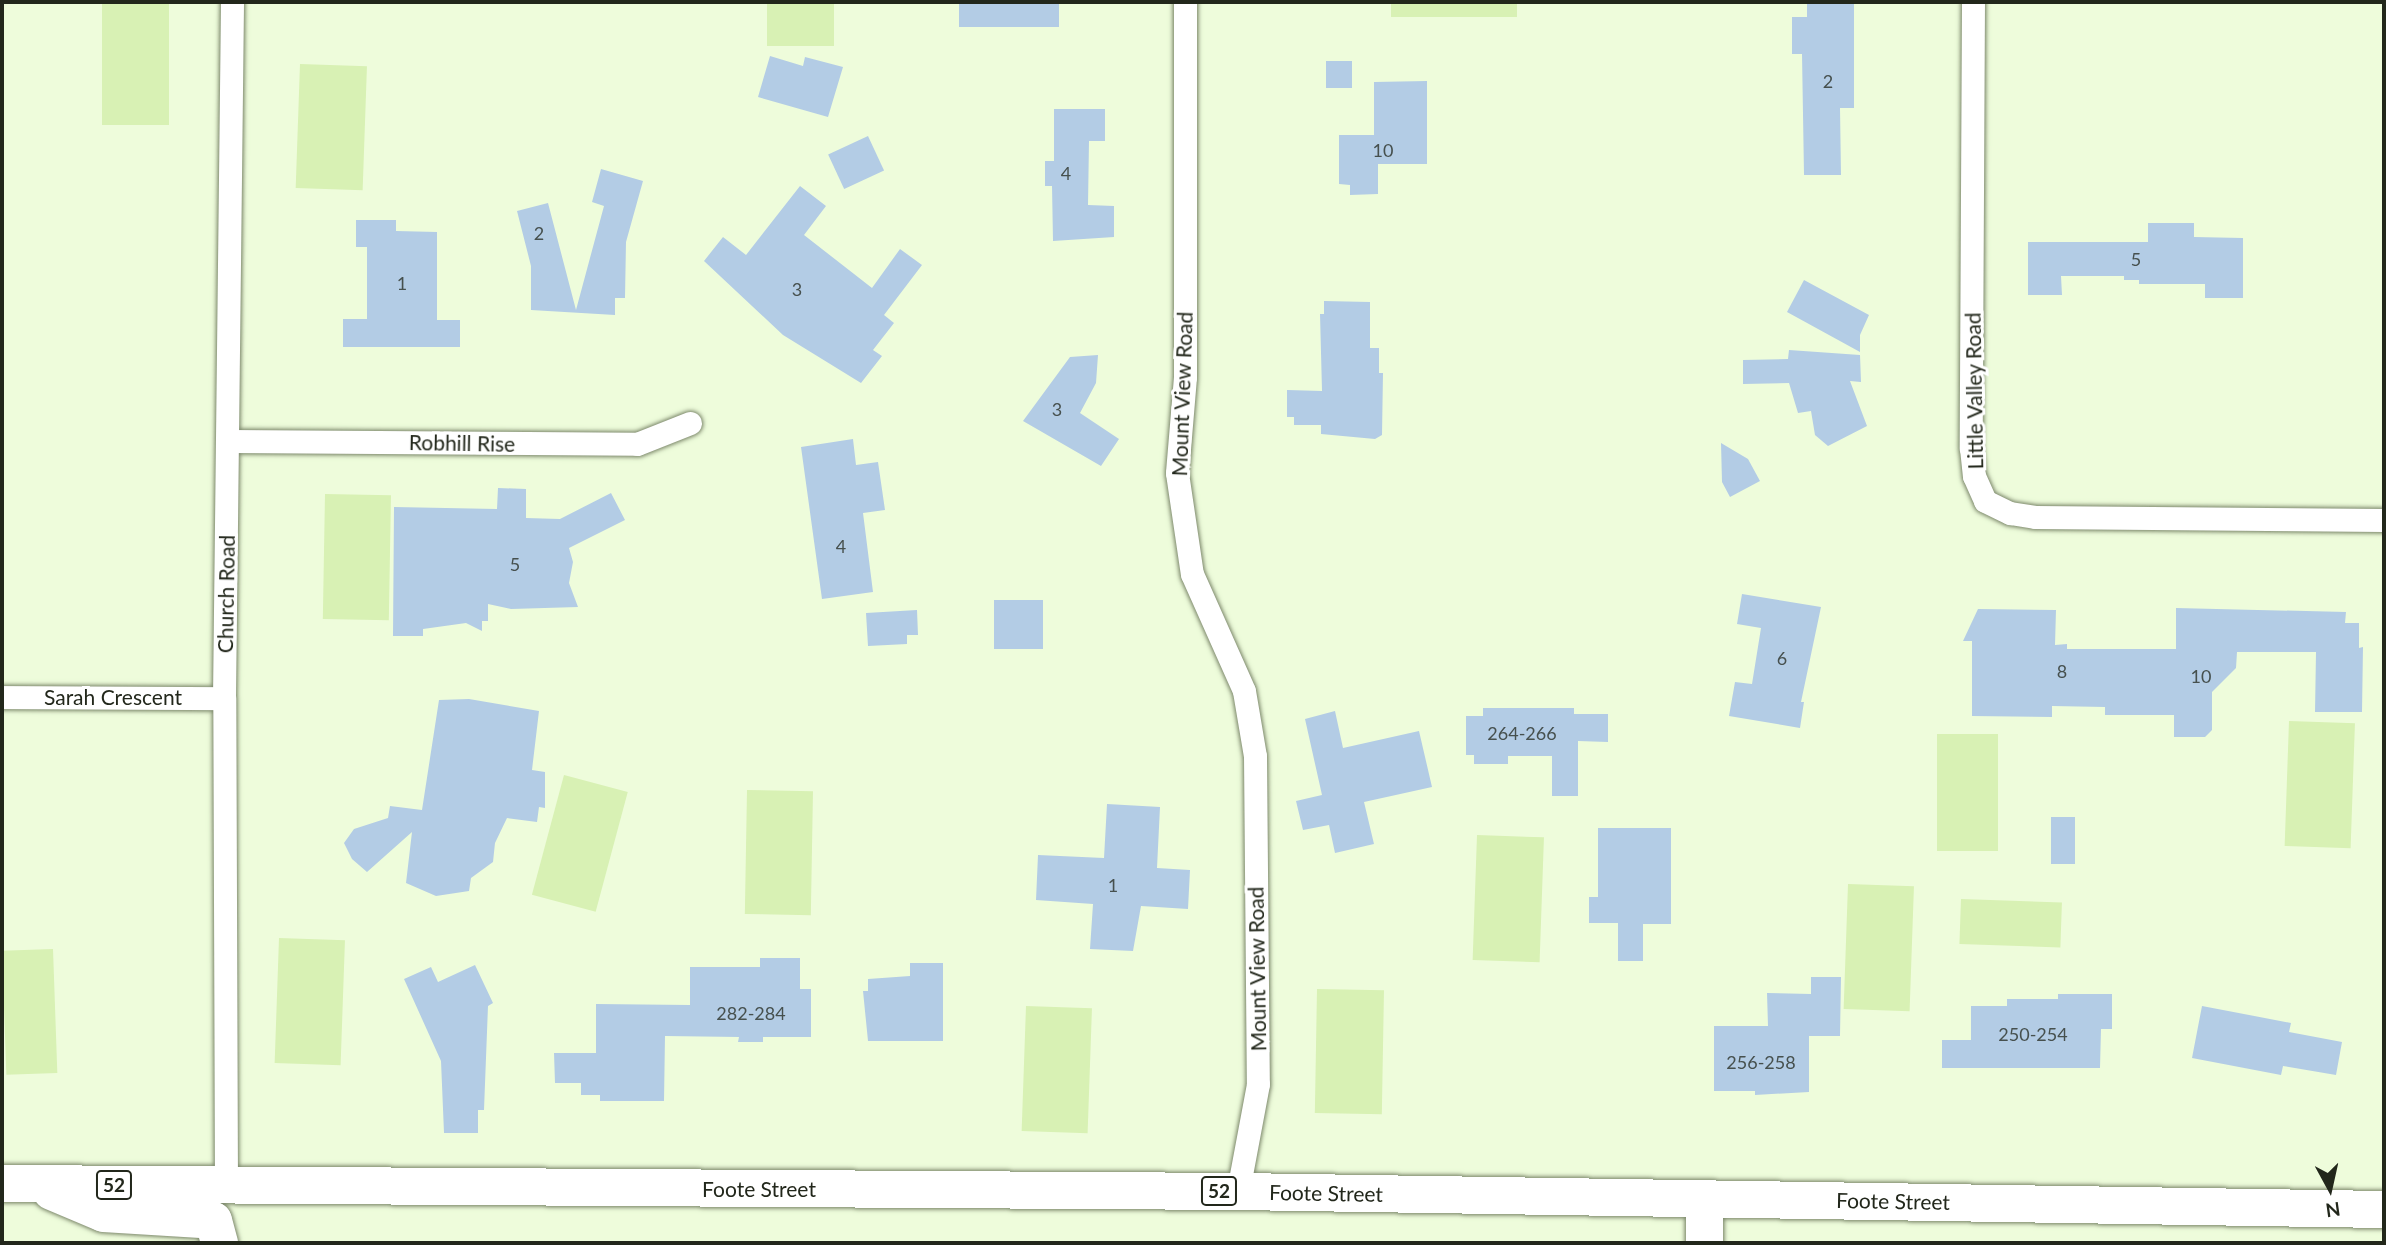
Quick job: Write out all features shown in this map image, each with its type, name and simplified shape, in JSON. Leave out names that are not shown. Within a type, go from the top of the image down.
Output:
[{"type":"main road","name":"52","points":[[18,1183],[226,1187]]},
{"type":"main road","points":[[18,1183],[103,1213],[213,1220],[219,1243]]},
{"type":"main road","name":"Foote Street","points":[[226,1187],[1238,1191],[2384,1209]]},
{"type":"main road","points":[[1704,1198],[1704,1243]]},
{"type":"street","name":"Church Road","points":[[226,1187],[224,698],[232,2]]},
{"type":"street","name":"Mount View Road","points":[[1185,2],[1185,377],[1177,473],[1192,574],[1244,691],[1255,756],[1258,1084],[1238,1191]]},
{"type":"street","name":"Little Valley Road","points":[[1973,2],[1971,447],[1974,476],[1986,500],[2010,513],[2035,517],[2384,520]]},
{"type":"street","name":"Robhill Rise","points":[[229,441],[637,444],[690,423]]},
{"type":"street","name":"Sarah Crescent","points":[[2,697],[224,698]]},
{"type":"green space","points":[[102,2],[169,2],[169,125],[102,125]]},
{"type":"green space","points":[[767,2],[834,2],[834,46],[767,46]]},
{"type":"green space","points":[[1391,2],[1517,2],[1517,17],[1391,17]]},
{"type":"green space","points":[[300,64],[367,66],[363,190],[296,188]]},
{"type":"green space","points":[[325,494],[391,495],[389,620],[323,619]]},
{"type":"green space","points":[[2289,721],[2355,723],[2351,848],[2285,846]]},
{"type":"green space","points":[[1937,734],[1998,734],[1998,851],[1937,851]]},
{"type":"green space","points":[[564,775],[628,792],[596,912],[532,895]]},
{"type":"green space","points":[[747,790],[813,791],[811,915],[745,914]]},
{"type":"green space","points":[[1477,835],[1544,837],[1540,962],[1473,960]]},
{"type":"green space","points":[[1848,884],[1914,886],[1910,1011],[1844,1009]]},
{"type":"green space","points":[[1961,899],[2062,903],[2060,947],[1959,944]]},
{"type":"green space","points":[[279,938],[345,940],[341,1065],[275,1063]]},
{"type":"green space","points":[[53,949],[57,1073],[6,1075],[2,951]]},
{"type":"green space","points":[[1317,989],[1384,990],[1382,1114],[1315,1113]]},
{"type":"green space","points":[[1026,1006],[1092,1008],[1088,1133],[1022,1131]]},
{"type":"building","points":[[959,2],[1059,2],[1059,27],[959,27]]},
{"type":"building","points":[[1807,2],[1854,2],[1854,108],[1840,108],[1841,175],[1804,175],[1802,54],[1792,54],[1792,17],[1807,17]]},
{"type":"building","points":[[770,56],[803,66],[805,57],[843,67],[828,117],[758,97]]},
{"type":"building","points":[[1326,61],[1352,61],[1352,88],[1326,88]]},
{"type":"building","points":[[1427,81],[1427,164],[1378,164],[1378,194],[1350,195],[1350,185],[1339,184],[1339,135],[1374,135],[1374,82]]},
{"type":"building","points":[[1054,109],[1105,109],[1105,141],[1089,141],[1088,205],[1114,206],[1114,237],[1053,241],[1052,186],[1045,186],[1045,161],[1054,161]]},
{"type":"building","points":[[868,136],[884,170],[844,189],[828,155]]},
{"type":"building","points":[[601,169],[643,181],[626,242],[625,298],[615,298],[615,315],[531,310],[531,266],[517,211],[548,203],[576,310],[604,206],[592,202]]},
{"type":"building","points":[[800,186],[826,206],[804,235],[872,288],[900,249],[922,265],[884,315],[894,323],[873,350],[882,356],[861,383],[783,335],[704,261],[723,237],[746,255]]},
{"type":"building","points":[[356,220],[396,220],[396,231],[437,232],[437,320],[460,320],[460,347],[343,347],[343,319],[367,319],[367,247],[356,247]]},
{"type":"building","points":[[2148,223],[2194,223],[2194,237],[2243,238],[2243,298],[2205,298],[2205,284],[2139,284],[2139,280],[2124,280],[2124,276],[2061,276],[2062,295],[2028,295],[2028,242],[2148,242]]},
{"type":"building","points":[[1804,280],[1869,315],[1860,335],[1860,352],[1787,312]]},
{"type":"building","points":[[1324,301],[1370,302],[1370,348],[1379,348],[1379,373],[1383,373],[1382,435],[1375,439],[1321,434],[1321,425],[1294,425],[1294,417],[1287,417],[1287,390],[1322,391],[1320,314],[1324,314]]},
{"type":"building","points":[[1789,350],[1860,355],[1861,382],[1850,381],[1867,426],[1828,446],[1815,435],[1811,411],[1798,413],[1789,383],[1743,384],[1743,360],[1788,359]]},
{"type":"building","points":[[1098,355],[1096,383],[1080,413],[1119,439],[1101,466],[1023,421],[1070,357]]},
{"type":"building","points":[[853,439],[856,465],[878,462],[885,510],[863,513],[873,592],[822,599],[801,447]]},
{"type":"building","points":[[1721,443],[1748,459],[1760,481],[1730,497],[1722,482]]},
{"type":"building","points":[[498,488],[526,489],[526,518],[560,519],[611,493],[625,520],[569,548],[573,562],[569,583],[578,607],[511,609],[488,604],[488,621],[482,621],[482,631],[466,623],[423,629],[423,636],[393,636],[394,507],[497,509]]},
{"type":"building","points":[[1742,594],[1821,607],[1801,702],[1804,702],[1800,728],[1729,716],[1735,682],[1752,684],[1761,628],[1737,624]]},
{"type":"building","points":[[994,600],[1043,600],[1043,649],[994,649]]},
{"type":"building","points":[[2176,608],[2346,612],[2345,623],[2359,623],[2359,648],[2363,647],[2362,712],[2315,712],[2316,652],[2237,652],[2236,668],[2212,692],[2212,730],[2205,737],[2174,737],[2174,715],[2105,715],[2105,707],[2052,706],[2052,717],[1972,716],[1972,641],[1963,641],[1978,609],[2056,610],[2055,645],[2067,644],[2067,649],[2176,649]]},
{"type":"building","points":[[917,610],[918,635],[907,635],[907,644],[868,646],[866,613]]},
{"type":"building","points":[[469,699],[539,711],[532,770],[545,772],[545,808],[539,807],[537,822],[507,818],[495,843],[493,862],[471,878],[469,891],[436,896],[406,883],[412,832],[367,872],[352,859],[344,843],[354,829],[388,818],[390,806],[422,810],[439,700]]},
{"type":"building","points":[[1483,708],[1574,708],[1574,714],[1608,714],[1608,742],[1578,741],[1578,796],[1552,796],[1552,756],[1508,756],[1508,764],[1474,764],[1474,755],[1466,755],[1466,716],[1483,716]]},
{"type":"building","points":[[1335,711],[1343,748],[1419,731],[1432,787],[1364,802],[1374,844],[1335,853],[1329,825],[1303,830],[1296,801],[1322,795],[1305,719]]},
{"type":"building","points":[[1107,804],[1160,807],[1157,868],[1190,870],[1188,909],[1141,906],[1133,951],[1090,949],[1093,904],[1036,900],[1038,855],[1104,858]]},
{"type":"building","points":[[2051,817],[2075,817],[2075,864],[2051,864]]},
{"type":"building","points":[[1598,828],[1671,828],[1671,924],[1643,924],[1643,961],[1618,961],[1618,923],[1589,923],[1589,897],[1598,897]]},
{"type":"building","points":[[760,958],[800,958],[800,989],[811,989],[811,1037],[763,1037],[763,1042],[738,1042],[739,1037],[665,1036],[664,1101],[600,1101],[600,1095],[581,1095],[581,1083],[555,1083],[554,1053],[596,1053],[596,1004],[690,1005],[690,967],[760,967]]},
{"type":"building","points":[[910,963],[943,963],[943,1041],[868,1041],[863,991],[868,991],[868,979],[910,976]]},
{"type":"building","points":[[475,965],[493,1003],[488,1006],[484,1110],[478,1110],[478,1133],[444,1133],[441,1061],[404,979],[431,967],[438,982]]},
{"type":"building","points":[[1811,977],[1841,977],[1840,1036],[1809,1036],[1809,1092],[1755,1095],[1755,1091],[1714,1091],[1714,1026],[1768,1026],[1767,993],[1811,994]]},
{"type":"building","points":[[2058,994],[2112,994],[2112,1029],[2101,1029],[2100,1068],[1942,1068],[1942,1040],[1971,1040],[1971,1006],[2007,1006],[2007,999],[2058,999]]},
{"type":"building","points":[[2202,1006],[2291,1023],[2289,1032],[2342,1042],[2336,1075],[2283,1066],[2281,1075],[2192,1058]]}]
